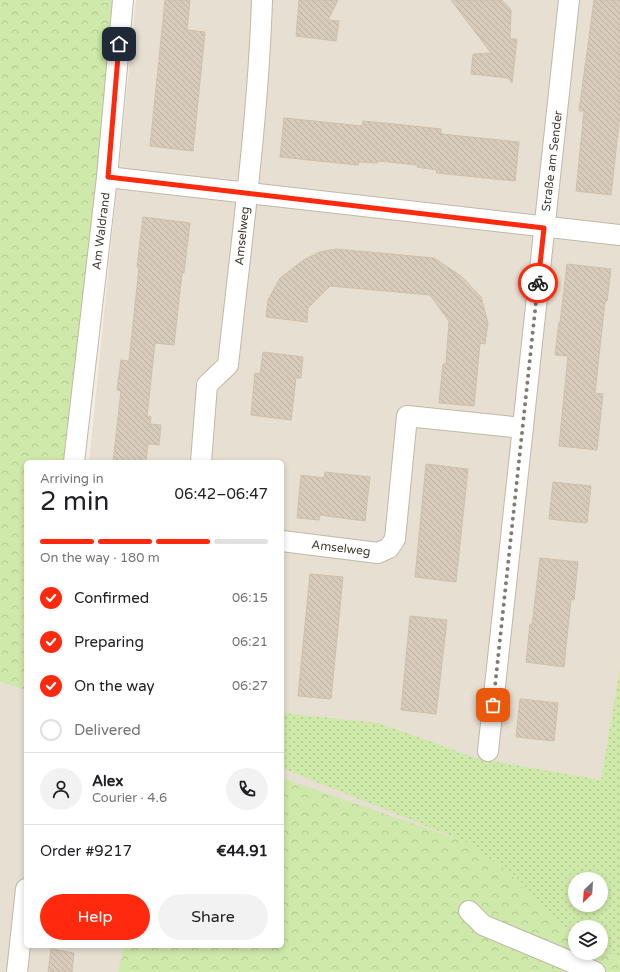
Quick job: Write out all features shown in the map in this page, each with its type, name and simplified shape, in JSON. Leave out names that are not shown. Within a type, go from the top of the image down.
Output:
[{"type":"street","name":"Am Waldrand","points":[[74,460],[108,177],[123,0]]},
{"type":"street","name":"Amselweg","points":[[201,460],[207,385],[228,365],[247,193],[262,0]]},
{"type":"street","name":"Straße am Sender","points":[[488,751],[569,0]]},
{"type":"street","points":[[108,177],[620,236]]},
{"type":"street","name":"Amselweg","points":[[284,541],[378,553],[389,548],[395,539],[407,416],[523,428]]},
{"type":"street","points":[[18,972],[24,910]]},
{"type":"street","points":[[469,911],[483,925],[595,972]]},
{"type":"shaded area","points":[[136,0],[620,0],[620,972],[0,972],[0,682],[24,689],[24,948],[284,948],[284,460],[89,460]]},
{"type":"green space","points":[[0,0],[123,0],[68,460],[24,460],[24,689],[0,682]]},
{"type":"green space","points":[[620,668],[620,959],[608,953],[608,920],[568,920],[568,934],[566,933],[506,870],[466,842],[284,769],[284,713],[379,723],[476,758],[601,780]]},
{"type":"green space","points":[[284,779],[466,842],[506,870],[568,934],[568,960],[608,960],[608,953],[620,959],[620,972],[118,972],[124,948],[284,948]]},
{"type":"building","points":[[165,0],[190,0],[187,30],[205,32],[193,151],[150,146]]},
{"type":"building","points":[[299,0],[338,0],[328,20],[339,21],[336,41],[296,36]]},
{"type":"building","points":[[451,0],[502,0],[511,10],[510,39],[517,39],[512,83],[508,78],[471,74],[473,54],[491,53]]},
{"type":"building","points":[[594,0],[620,0],[620,115],[611,195],[576,191],[584,111],[579,111]]},
{"type":"building","points":[[284,118],[362,126],[363,121],[384,123],[441,129],[441,134],[519,142],[515,181],[436,173],[437,170],[417,167],[418,165],[378,161],[378,163],[359,162],[358,165],[280,157]]},
{"type":"building","points":[[143,217],[190,223],[184,273],[182,273],[174,345],[155,343],[147,416],[151,417],[150,424],[161,425],[159,445],[148,444],[146,460],[113,460],[121,391],[117,390],[121,360],[129,361],[139,268],[137,267]]},
{"type":"building","points":[[336,249],[434,258],[461,276],[481,297],[488,323],[485,344],[480,343],[474,406],[439,403],[443,364],[446,364],[449,321],[430,295],[330,286],[308,308],[307,322],[266,317],[268,300],[280,278],[305,259],[320,252]]},
{"type":"building","points":[[567,264],[611,269],[607,301],[605,301],[595,393],[603,394],[597,450],[559,446],[568,356],[555,355]]},
{"type":"building","points":[[263,352],[303,357],[301,378],[296,378],[291,420],[251,415],[255,373],[260,374]]},
{"type":"building","points":[[426,464],[468,469],[456,582],[415,577]]},
{"type":"building","points":[[325,472],[370,477],[365,521],[320,515],[319,520],[297,518],[301,475],[324,478]]},
{"type":"building","points":[[553,482],[591,486],[587,523],[549,519]]},
{"type":"building","points":[[540,558],[578,562],[574,600],[571,599],[564,667],[526,662]]},
{"type":"building","points":[[310,574],[343,577],[331,699],[298,696]]},
{"type":"building","points":[[410,616],[447,620],[436,714],[401,710]]},
{"type":"building","points":[[520,699],[558,703],[554,741],[516,737]]},
{"type":"building","points":[[51,949],[74,953],[72,972],[48,972]]},
{"type":"way so far","points":[[493,705],[538,283]]},
{"type":"route","points":[[119,44],[108,177],[544,228],[538,283]]}]
